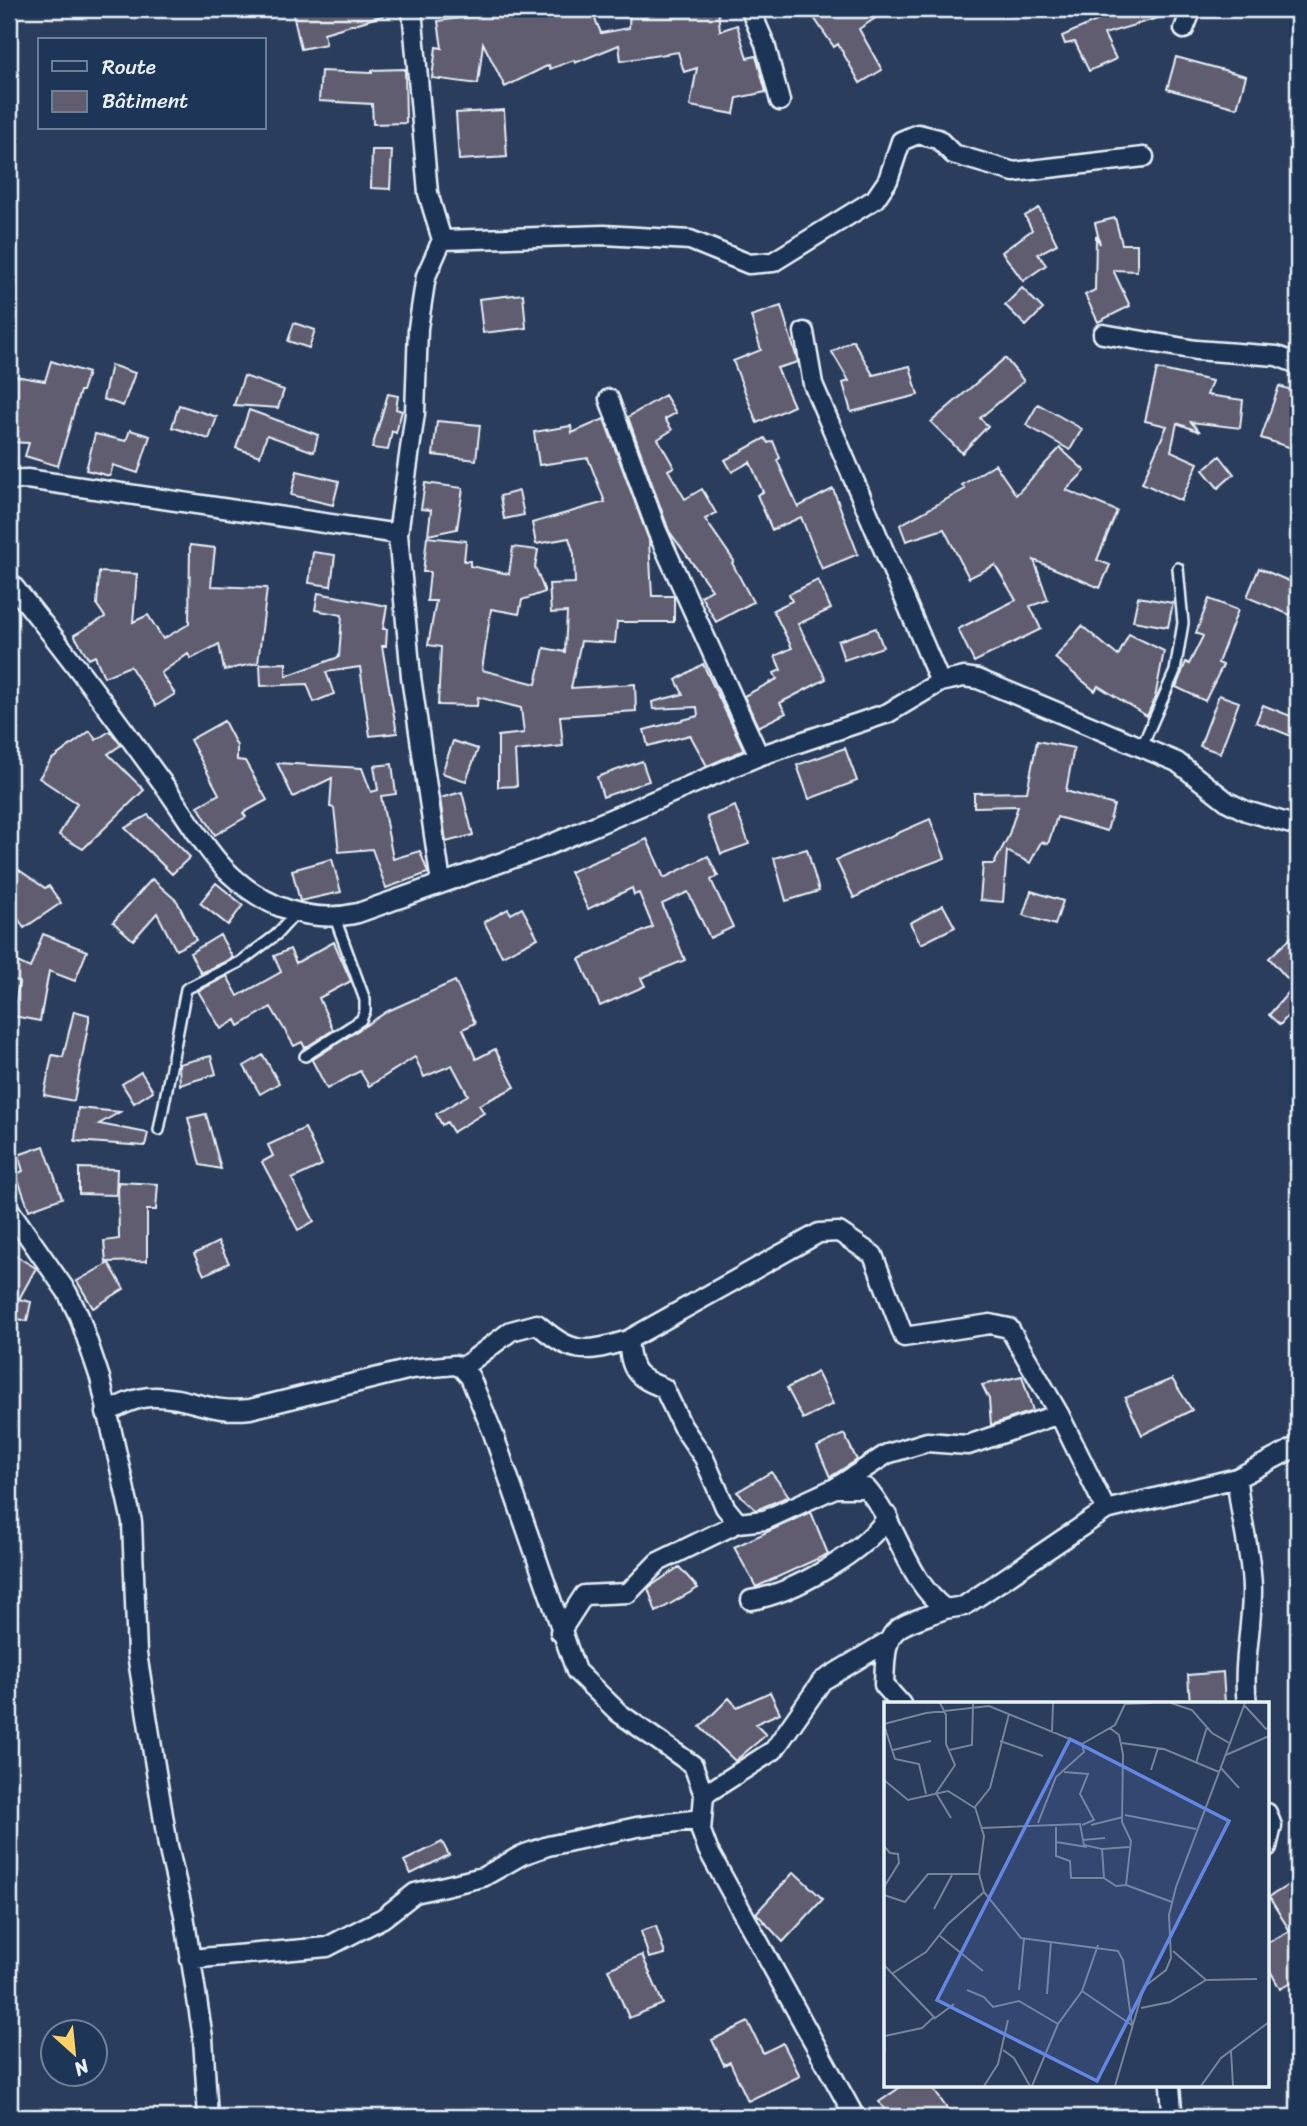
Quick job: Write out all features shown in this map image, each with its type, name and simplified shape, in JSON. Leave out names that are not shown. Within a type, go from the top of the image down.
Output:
[{"type":"street","points":[[412,9],[428,193],[442,240],[426,276],[418,328],[415,413],[398,534],[411,677],[441,883]]},
{"type":"street","points":[[750,9],[765,44],[780,101]]},
{"type":"street","points":[[1184,29],[1192,9]]},
{"type":"street","points":[[442,240],[604,235],[678,239],[690,240],[749,264],[773,262],[875,199],[888,180],[901,141],[918,134],[938,139],[953,153],[1014,172],[1144,157]]},
{"type":"street","points":[[804,332],[813,384],[940,682]]},
{"type":"street","points":[[1103,334],[1196,350],[1277,356],[1298,364]]},
{"type":"street","points":[[609,399],[657,531],[759,756]]},
{"type":"street","points":[[9,480],[27,480],[225,507],[398,534]]},
{"type":"street","points":[[9,581],[70,656],[229,875],[267,901],[296,913],[335,918],[542,848],[759,756],[888,713],[940,682],[964,677],[978,679],[1142,746],[1177,762],[1228,802],[1298,826]]},
{"type":"street","points":[[9,1209],[67,1292],[79,1316],[100,1378],[132,1522],[137,1654],[203,2038],[208,2117]]},
{"type":"street","points":[[462,1368],[523,1325],[537,1324],[570,1349],[607,1346],[628,1340],[818,1233],[839,1232],[873,1255],[904,1337],[990,1324],[1009,1328],[1059,1414],[1106,1510]]},
{"type":"street","points":[[628,1340],[630,1361],[635,1371],[641,1379],[664,1388],[682,1426],[704,1458],[725,1507],[738,1524]]},
{"type":"street","points":[[106,1413],[131,1400],[151,1396],[172,1398],[226,1412],[411,1369],[455,1365],[462,1368],[470,1377],[493,1433],[576,1671],[619,1713],[693,1765],[704,1795],[701,1819],[708,1850],[855,2117]]},
{"type":"street","points":[[561,1632],[584,1595],[628,1593],[658,1562],[738,1524],[765,1520],[835,1488],[887,1454],[928,1442],[968,1445],[1059,1414]]},
{"type":"street","points":[[704,1795],[774,1750],[822,1681],[885,1643],[900,1626],[945,1609],[964,1606],[1106,1510],[1237,1478],[1298,1446]]},
{"type":"street","points":[[1237,1478],[1238,1508],[1252,1573],[1245,1669],[1247,1702]]},
{"type":"street","points":[[835,1488],[866,1488],[888,1516],[904,1554],[936,1603],[945,1609]]},
{"type":"street","points":[[751,1600],[771,1597],[827,1568],[877,1534],[888,1516]]},
{"type":"street","points":[[885,1643],[884,1685],[899,1702]]},
{"type":"street","points":[[1268,1816],[1272,1826],[1268,1843]]},
{"type":"street","points":[[190,1959],[327,1947],[383,1919],[415,1893],[483,1877],[522,1855],[548,1846],[638,1827],[701,1819]]},
{"type":"street","points":[[1170,2088],[1172,2110],[1177,2117]]},
{"type":"lane","points":[[1142,746],[1177,663],[1183,623],[1178,568]]},
{"type":"lane","points":[[159,1130],[186,989],[240,962],[276,935],[296,913]]},
{"type":"lane","points":[[305,1056],[361,1020],[365,1011],[365,1000],[335,918]]},
{"type":"building","points":[[292,9],[391,9],[392,13],[324,33],[326,44],[301,49]]},
{"type":"building","points":[[498,9],[591,9],[601,33],[629,28],[630,9],[718,9],[720,31],[737,25],[747,58],[756,56],[766,92],[737,98],[734,114],[690,106],[697,68],[684,72],[678,52],[621,61],[619,45],[575,63],[574,60],[550,69],[549,65],[505,87],[483,43],[478,84],[432,78],[436,47],[442,48],[438,21],[500,13]]},
{"type":"building","points":[[808,9],[889,9],[859,29],[882,70],[860,83],[838,44],[834,47]]},
{"type":"building","points":[[1124,9],[1178,9],[1178,12],[1104,34],[1116,59],[1089,71],[1075,42],[1065,44],[1062,36]]},
{"type":"building","points":[[1176,57],[1246,76],[1237,108],[1167,89]]},
{"type":"building","points":[[405,69],[406,123],[373,124],[372,104],[319,101],[321,71],[372,73],[372,70]]},
{"type":"building","points":[[504,110],[507,157],[459,160],[456,113]]},
{"type":"building","points":[[372,150],[392,150],[390,189],[371,188]]},
{"type":"building","points":[[1039,208],[1057,244],[1038,254],[1046,265],[1023,281],[1002,252],[1032,230],[1025,216]]},
{"type":"building","points":[[1115,218],[1122,244],[1137,244],[1137,271],[1113,270],[1130,306],[1098,322],[1085,295],[1095,290],[1096,236],[1100,244],[1095,223]]},
{"type":"building","points":[[1022,288],[1043,309],[1026,326],[1005,305]]},
{"type":"building","points":[[523,294],[526,328],[483,333],[479,299]]},
{"type":"building","points":[[781,306],[798,362],[777,368],[794,406],[757,423],[733,361],[761,350],[751,316]]},
{"type":"building","points":[[294,323],[315,330],[309,348],[288,341]]},
{"type":"building","points":[[853,340],[873,375],[910,366],[918,395],[851,412],[843,383],[849,381],[832,352]]},
{"type":"building","points":[[1005,358],[1024,381],[980,418],[988,426],[962,453],[931,422]]},
{"type":"building","points":[[51,361],[88,373],[58,466],[25,456],[29,443],[9,442],[9,375],[45,381]]},
{"type":"building","points":[[111,365],[135,373],[123,406],[103,399]]},
{"type":"building","points":[[1157,369],[1212,381],[1207,395],[1243,400],[1240,428],[1191,422],[1200,432],[1177,423],[1171,451],[1198,463],[1181,501],[1142,483],[1167,426],[1145,421]]},
{"type":"building","points":[[244,376],[284,390],[278,408],[234,405]]},
{"type":"building","points":[[1279,386],[1298,392],[1298,450],[1261,438]]},
{"type":"building","points":[[388,394],[398,396],[396,409],[402,411],[396,433],[392,431],[388,450],[372,448]]},
{"type":"building","points":[[665,395],[676,413],[665,419],[672,430],[658,439],[674,467],[668,470],[685,499],[702,489],[716,513],[705,519],[734,561],[732,563],[753,602],[716,622],[701,596],[712,590],[669,531],[628,417]]},
{"type":"building","points":[[1038,404],[1082,429],[1070,450],[1026,425]]},
{"type":"building","points":[[179,405],[217,417],[209,439],[172,427]]},
{"type":"building","points":[[249,410],[318,435],[314,452],[267,435],[260,456],[236,448]]},
{"type":"building","points":[[604,419],[649,540],[652,596],[674,596],[674,622],[617,622],[615,643],[581,641],[571,688],[635,684],[636,711],[560,716],[563,746],[515,751],[517,786],[498,787],[498,736],[524,733],[521,708],[478,697],[477,706],[438,705],[441,647],[428,645],[436,601],[427,601],[430,572],[423,572],[427,537],[466,541],[464,561],[470,561],[470,566],[509,574],[513,547],[538,550],[535,567],[545,592],[522,600],[519,614],[491,609],[482,670],[536,684],[544,648],[565,652],[567,612],[551,613],[549,584],[575,583],[574,554],[569,538],[536,544],[532,523],[605,502],[588,458],[539,465],[534,432],[571,426],[572,433]]},
{"type":"building","points":[[437,421],[480,425],[476,460],[433,455]]},
{"type":"building","points":[[130,430],[150,436],[138,473],[113,465],[110,476],[86,470],[95,434],[126,441]]},
{"type":"building","points":[[765,438],[768,443],[773,441],[780,458],[777,460],[798,507],[833,489],[858,554],[822,569],[801,517],[772,530],[757,495],[763,492],[750,462],[732,472],[725,460]]},
{"type":"building","points":[[1060,448],[1085,471],[1066,490],[1117,511],[1097,560],[1110,565],[1100,588],[1034,560],[1048,600],[1030,606],[1041,629],[974,662],[958,629],[1016,600],[995,565],[969,578],[944,529],[906,541],[900,525],[965,489],[962,485],[995,464],[1016,495]]},
{"type":"building","points":[[1220,456],[1234,474],[1218,488],[1203,470]]},
{"type":"building","points":[[297,471],[339,481],[333,505],[291,495]]},
{"type":"building","points":[[425,483],[463,488],[457,529],[428,535],[431,510],[421,509]]},
{"type":"building","points":[[519,491],[524,515],[504,519],[500,496]]},
{"type":"building","points":[[190,545],[215,548],[211,586],[267,588],[258,663],[224,670],[219,644],[191,659],[188,654],[161,673],[175,694],[156,706],[130,666],[104,677],[95,656],[89,659],[74,635],[105,617],[97,605],[99,572],[137,574],[133,622],[148,615],[163,639],[189,624]]},
{"type":"building","points":[[313,552],[335,555],[331,586],[309,583]]},
{"type":"building","points":[[1259,568],[1298,585],[1298,597],[1290,615],[1247,597]]},
{"type":"building","points":[[818,580],[831,609],[798,624],[826,679],[780,703],[786,713],[758,727],[744,696],[777,679],[774,673],[781,670],[775,656],[792,648],[773,610],[792,601],[789,594]]},
{"type":"building","points":[[318,593],[387,606],[383,629],[387,629],[386,646],[382,646],[397,733],[370,736],[360,667],[326,672],[334,694],[314,702],[307,684],[261,686],[260,664],[286,663],[286,676],[339,657],[342,615],[315,610]]},
{"type":"building","points":[[1138,597],[1173,603],[1168,627],[1133,621]]},
{"type":"building","points":[[1209,599],[1238,610],[1218,663],[1223,665],[1205,701],[1176,687],[1186,662],[1189,664],[1203,636],[1196,633]]},
{"type":"building","points":[[1082,626],[1118,656],[1129,634],[1164,651],[1155,698],[1147,716],[1098,686],[1095,691],[1055,658]]},
{"type":"building","points":[[876,628],[883,647],[844,660],[838,641]]},
{"type":"building","points":[[703,664],[744,750],[707,766],[690,735],[648,746],[644,730],[698,716],[697,707],[653,709],[652,702],[683,694],[676,680]]},
{"type":"building","points":[[1219,695],[1239,702],[1220,753],[1200,746]]},
{"type":"building","points":[[1263,705],[1298,719],[1291,736],[1256,722]]},
{"type":"building","points":[[224,721],[237,746],[237,760],[245,761],[267,800],[243,813],[246,817],[215,835],[198,806],[219,794],[190,740]]},
{"type":"building","points":[[90,731],[96,740],[110,731],[121,745],[108,754],[144,790],[83,849],[59,835],[77,803],[39,778],[51,760]]},
{"type":"building","points":[[453,741],[478,749],[466,781],[442,773]]},
{"type":"building","points":[[1037,741],[1074,748],[1066,791],[1114,805],[1107,831],[1057,817],[1048,844],[1041,842],[1030,863],[1007,851],[1003,902],[980,900],[983,864],[994,864],[1008,837],[1018,806],[974,807],[974,793],[1027,792]]},
{"type":"building","points":[[845,748],[857,781],[809,799],[797,765]]},
{"type":"building","points":[[642,761],[649,781],[603,797],[597,777]]},
{"type":"building","points":[[277,763],[362,768],[371,792],[378,790],[374,766],[392,764],[396,794],[381,796],[393,859],[420,851],[428,873],[386,888],[372,849],[339,852],[334,808],[330,807],[332,778],[293,797]]},
{"type":"building","points":[[462,792],[473,835],[446,842],[440,798]]},
{"type":"building","points":[[735,806],[749,844],[721,854],[707,817]]},
{"type":"building","points":[[148,815],[190,857],[172,874],[125,828]]},
{"type":"building","points":[[930,819],[945,858],[887,880],[854,898],[836,860]]},
{"type":"building","points":[[647,839],[664,878],[708,856],[718,876],[711,880],[733,927],[710,938],[688,892],[662,904],[685,960],[641,978],[645,986],[600,1006],[579,959],[653,927],[639,893],[634,895],[632,888],[588,909],[570,872]]},
{"type":"building","points":[[807,849],[819,891],[786,901],[774,858]]},
{"type":"building","points":[[332,859],[341,892],[300,901],[292,870]]},
{"type":"building","points":[[9,863],[45,888],[49,886],[61,903],[24,928],[9,904]]},
{"type":"building","points":[[152,879],[177,901],[196,940],[176,950],[157,913],[133,940],[113,922]]},
{"type":"building","points":[[216,883],[243,905],[228,925],[200,903]]},
{"type":"building","points":[[1031,891],[1063,901],[1055,925],[1023,915]]},
{"type":"building","points":[[943,905],[955,927],[921,944],[910,923]]},
{"type":"building","points":[[522,908],[538,938],[502,956],[484,922],[508,909],[511,914]]},
{"type":"building","points":[[1298,931],[1298,1004],[1280,1025],[1269,1015],[1294,986],[1269,958]]},
{"type":"building","points":[[43,934],[87,951],[75,981],[49,971],[40,1021],[13,1016],[19,982],[9,977],[9,958],[30,968]]},
{"type":"building","points":[[220,935],[233,958],[201,973],[190,953]]},
{"type":"building","points":[[334,942],[351,981],[319,998],[333,1030],[305,1048],[302,1042],[294,1046],[271,1007],[239,1026],[236,1020],[221,1029],[198,991],[227,976],[238,996],[281,972],[274,956],[290,949],[296,963]]},
{"type":"building","points":[[455,981],[475,1023],[463,1029],[476,1059],[495,1049],[515,1087],[479,1105],[484,1113],[453,1132],[447,1122],[442,1125],[436,1114],[468,1095],[452,1065],[424,1077],[415,1057],[369,1086],[360,1071],[327,1089],[312,1060],[388,1011]]},
{"type":"building","points":[[74,1011],[89,1015],[89,1021],[74,1101],[44,1095],[52,1055],[63,1057]]},
{"type":"building","points":[[263,1055],[279,1083],[260,1094],[244,1066]]},
{"type":"building","points":[[211,1056],[216,1074],[180,1085],[179,1064]]},
{"type":"building","points":[[141,1072],[153,1091],[134,1103],[122,1084]]},
{"type":"building","points":[[78,1108],[120,1112],[99,1124],[148,1133],[145,1146],[75,1141]]},
{"type":"building","points":[[206,1114],[221,1169],[200,1165],[188,1118]]},
{"type":"building","points":[[305,1128],[322,1165],[292,1179],[314,1221],[298,1230],[262,1162],[273,1156],[268,1145]]},
{"type":"building","points":[[44,1146],[62,1198],[29,1210],[16,1174],[23,1171],[18,1155]]},
{"type":"building","points":[[79,1168],[117,1169],[116,1195],[79,1194]]},
{"type":"building","points":[[118,1182],[158,1184],[156,1210],[147,1210],[147,1261],[106,1262],[104,1241],[119,1239]]},
{"type":"building","points":[[218,1242],[229,1263],[204,1275],[194,1254]]},
{"type":"building","points":[[9,1252],[36,1268],[19,1299],[31,1302],[27,1321],[10,1317],[9,1320]]},
{"type":"building","points":[[109,1263],[124,1289],[93,1308],[77,1281]]},
{"type":"building","points":[[817,1372],[833,1404],[803,1419],[787,1388]]},
{"type":"building","points":[[1022,1376],[1033,1411],[991,1425],[989,1399],[982,1385]]},
{"type":"building","points":[[1172,1379],[1192,1410],[1142,1435],[1125,1398]]},
{"type":"building","points":[[844,1434],[857,1460],[830,1477],[817,1447]]},
{"type":"building","points":[[771,1472],[789,1496],[756,1510],[737,1492]]},
{"type":"building","points":[[811,1512],[828,1554],[756,1587],[734,1547]]},
{"type":"building","points":[[679,1567],[698,1588],[656,1612],[648,1588]]},
{"type":"building","points":[[1223,1672],[1225,1702],[1190,1702],[1188,1675]]},
{"type":"building","points":[[770,1692],[780,1713],[755,1724],[766,1735],[735,1761],[700,1727],[729,1698],[737,1707]]},
{"type":"building","points":[[442,1842],[449,1855],[411,1874],[404,1861]]},
{"type":"building","points":[[794,1872],[823,1899],[783,1942],[756,1913]]},
{"type":"building","points":[[1298,1879],[1298,1979],[1280,1989],[1268,1967],[1268,1942],[1290,1931],[1269,1897]]},
{"type":"building","points":[[656,1926],[665,1954],[649,1958],[641,1931]]},
{"type":"building","points":[[642,1955],[663,2004],[629,2018],[608,1969]]},
{"type":"building","points":[[748,2022],[763,2053],[783,2043],[800,2076],[748,2101],[730,2062],[724,2065],[712,2040]]},
{"type":"building","points":[[899,2088],[932,2088],[953,2117],[890,2117],[879,2102]]}]
